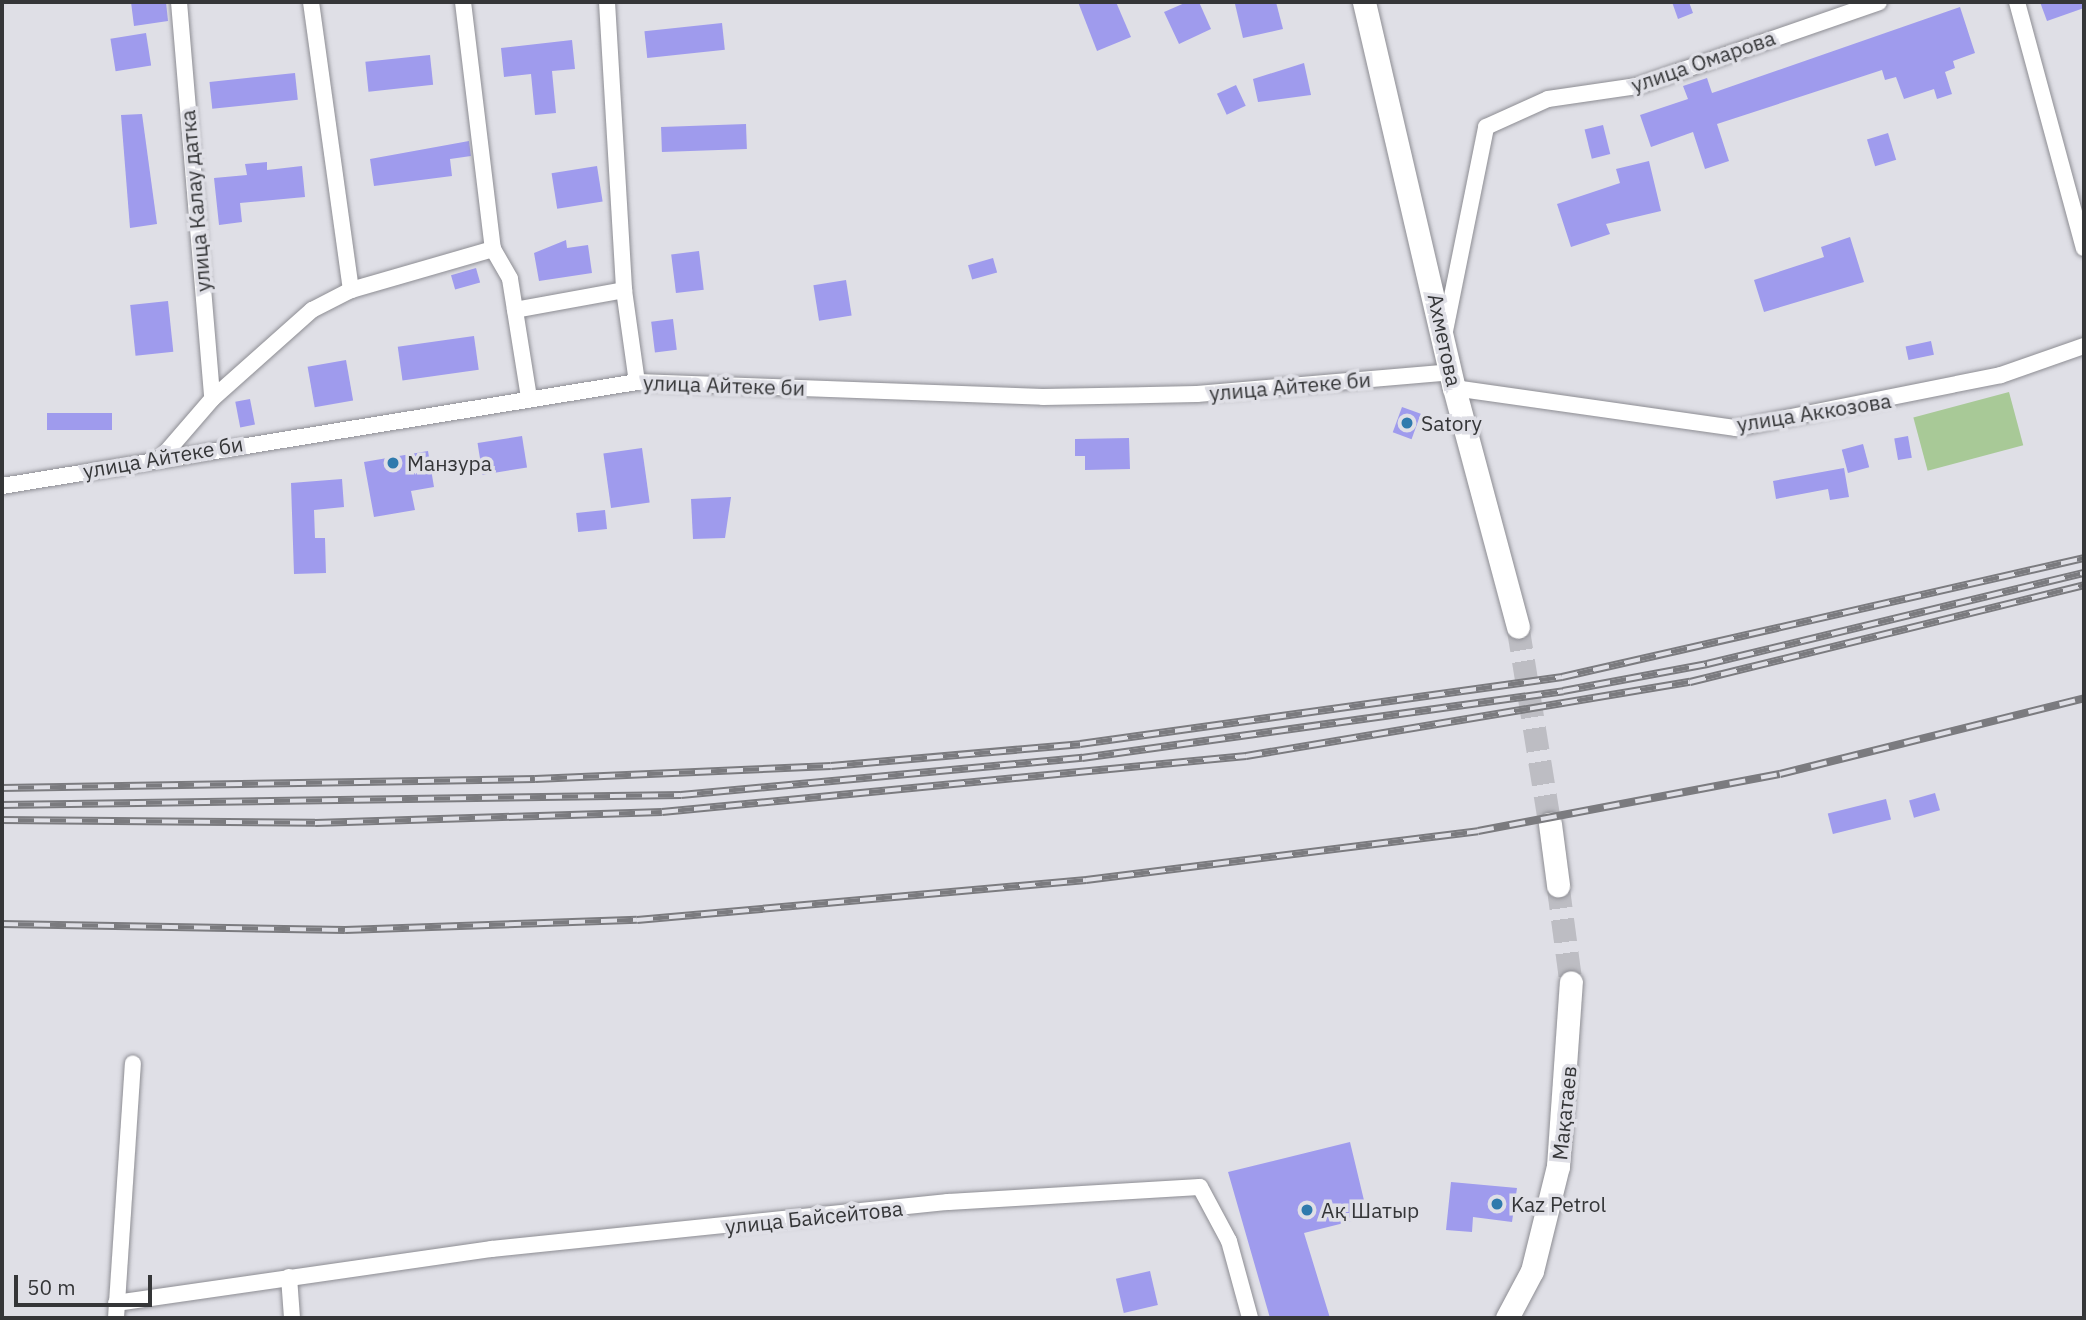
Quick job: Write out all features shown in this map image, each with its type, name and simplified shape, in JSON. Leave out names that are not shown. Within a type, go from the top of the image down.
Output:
[{"type":"main road","name":"Ахметова","points":[[1364,2],[1445,331],[1454,380],[1518,626]]},
{"type":"main road","points":[[1550,824],[1558,885]]},
{"type":"main road","name":"Мақатаев","points":[[1507,1318],[1532,1271],[1558,1166],[1571,982]]},
{"type":"street","name":"улица Калау датка","points":[[179,2],[212,399]]},
{"type":"street","points":[[311,2],[351,290]]},
{"type":"street","points":[[463,2],[493,249],[510,279],[529,398]]},
{"type":"street","points":[[607,2],[624,290],[638,382]]},
{"type":"street","name":"улица Омарова","points":[[1445,331],[1486,127],[1548,99],[1637,86],[1879,2]]},
{"type":"street","points":[[2017,2],[2084,248]]},
{"type":"street","points":[[162,457],[212,399],[302,318],[351,290],[493,249]]},
{"type":"street","points":[[516,310],[624,290]]},
{"type":"street","name":"улица Аккозова","points":[[1454,380],[1736,428],[2001,374],[2084,346]]},
{"type":"street","name":"улица Айтеке би","points":[[2,486],[162,457],[638,382],[1043,397],[1197,394],[1454,380]]},
{"type":"street","name":"улица Байсейтова","points":[[133,1064],[116,1310],[289,1277],[948,1202],[1200,1187],[1229,1241],[1250,1318]]},
{"type":"street","points":[[289,1277],[292,1318]]},
{"type":"green space","points":[[2009,392],[2023,445],[1928,471],[1913,418]]},
{"type":"building","points":[[131,2],[166,2],[168,21],[134,26]]},
{"type":"building","points":[[1078,2],[1116,2],[1131,37],[1097,51]]},
{"type":"building","points":[[1187,2],[1199,2],[1211,29],[1179,44],[1164,12]]},
{"type":"building","points":[[1276,2],[1283,29],[1243,38],[1235,4]]},
{"type":"building","points":[[1672,2],[1689,2],[1693,13],[1678,19]]},
{"type":"building","points":[[2040,2],[2084,2],[2084,8],[2047,21]]},
{"type":"building","points":[[1960,7],[1975,53],[1953,61],[1955,68],[1945,72],[1952,94],[1937,99],[1934,89],[1904,99],[1896,77],[1885,80],[1882,70],[1717,124],[1729,161],[1705,169],[1693,132],[1651,147],[1640,115],[1688,99],[1683,86],[1707,78],[1712,93]]},
{"type":"building","points":[[722,23],[725,50],[647,58],[644,31]]},
{"type":"building","points":[[146,33],[151,66],[116,71],[110,39]]},
{"type":"building","points":[[572,40],[575,69],[552,71],[556,113],[535,115],[531,74],[504,77],[501,48]]},
{"type":"building","points":[[430,55],[433,85],[368,92],[365,62]]},
{"type":"building","points":[[1304,63],[1311,95],[1258,102],[1253,79]]},
{"type":"building","points":[[295,73],[298,100],[212,109],[209,82]]},
{"type":"building","points":[[1236,85],[1246,106],[1227,115],[1217,94]]},
{"type":"building","points":[[142,114],[157,224],[130,228],[121,115]]},
{"type":"building","points":[[746,124],[747,149],[662,152],[661,127]]},
{"type":"building","points":[[1603,125],[1610,154],[1592,159],[1585,130]]},
{"type":"building","points":[[1888,133],[1896,160],[1875,166],[1867,139]]},
{"type":"building","points":[[469,141],[471,156],[450,159],[452,176],[374,186],[370,159]]},
{"type":"building","points":[[1649,161],[1661,211],[1606,224],[1610,234],[1571,247],[1557,204],[1620,183],[1616,169]]},
{"type":"building","points":[[267,162],[267,170],[302,166],[305,197],[240,203],[242,222],[219,225],[214,178],[247,175],[245,164]]},
{"type":"building","points":[[597,166],[603,202],[557,209],[552,173]]},
{"type":"building","points":[[1850,237],[1864,282],[1764,312],[1754,280],[1824,257],[1821,247]]},
{"type":"building","points":[[566,240],[567,248],[588,245],[592,273],[539,281],[534,253]]},
{"type":"building","points":[[699,251],[704,290],[676,293],[671,254]]},
{"type":"building","points":[[993,258],[997,272],[972,280],[968,265]]},
{"type":"building","points":[[476,268],[480,282],[455,290],[451,275]]},
{"type":"building","points":[[846,280],[852,316],[819,321],[813,285]]},
{"type":"building","points":[[168,301],[173,352],[136,356],[130,305]]},
{"type":"building","points":[[673,319],[677,350],[655,352],[651,322]]},
{"type":"building","points":[[474,336],[479,370],[402,380],[398,347]]},
{"type":"building","points":[[1931,341],[1934,355],[1908,360],[1906,346]]},
{"type":"building","points":[[346,360],[353,400],[315,407],[308,367]]},
{"type":"building","points":[[250,399],[255,425],[240,427],[235,402]]},
{"type":"building","name":"Satory","points":[[1402,407],[1421,414],[1412,439],[1393,432]]},
{"type":"building","points":[[47,413],[112,413],[112,430],[47,430]]},
{"type":"building","points":[[522,436],[527,468],[483,475],[478,443]]},
{"type":"building","points":[[1908,436],[1912,458],[1898,460],[1894,438]]},
{"type":"building","points":[[1129,438],[1130,469],[1085,470],[1085,456],[1075,456],[1075,439]]},
{"type":"building","points":[[1863,444],[1869,467],[1848,473],[1842,450]]},
{"type":"building","points":[[642,448],[650,502],[611,508],[603,453]]},
{"type":"building","points":[[428,451],[434,487],[411,491],[415,510],[374,517],[364,462]]},
{"type":"building","points":[[1844,468],[1849,497],[1830,500],[1828,489],[1776,499],[1773,481]]},
{"type":"building","points":[[342,479],[344,507],[314,510],[315,538],[325,538],[326,573],[294,574],[291,483]]},
{"type":"building","points":[[731,497],[725,538],[693,539],[691,499]]},
{"type":"building","points":[[605,510],[607,529],[578,532],[576,513]]},
{"type":"building","points":[[1935,793],[1940,810],[1914,818],[1909,800]]},
{"type":"building","points":[[1886,799],[1891,819],[1833,834],[1828,814]]},
{"type":"building","points":[[1350,1142],[1368,1217],[1304,1233],[1330,1318],[1270,1318],[1228,1172]]},
{"type":"building","points":[[1451,1182],[1517,1188],[1512,1222],[1473,1217],[1472,1232],[1446,1230]]},
{"type":"building","points":[[1150,1271],[1158,1305],[1124,1313],[1116,1279]]},
{"type":"tunnel","points":[[1518,627],[1550,824]]},
{"type":"tunnel","points":[[1558,885],[1571,982]]},
{"type":"railway","points":[[2,788],[535,779],[831,766],[1080,744],[1562,677],[2084,558]]},
{"type":"railway","points":[[2,805],[681,795],[1082,758],[1563,691],[1707,664],[2084,573]]},
{"type":"railway","points":[[2,820],[315,823],[662,812],[1246,756],[1690,682],[2084,585]]},
{"type":"railway","points":[[2,924],[345,930],[637,920],[1086,880],[1478,831],[1780,774],[2084,698]]},
{"type":"place","name":"Satory","points":[[1407,423]]},
{"type":"place","name":"Манзура","points":[[393,463]]},
{"type":"place","name":"Kaz Petrol","points":[[1497,1204]]},
{"type":"place","name":"Ақ Шатыр","points":[[1307,1210]]}]
